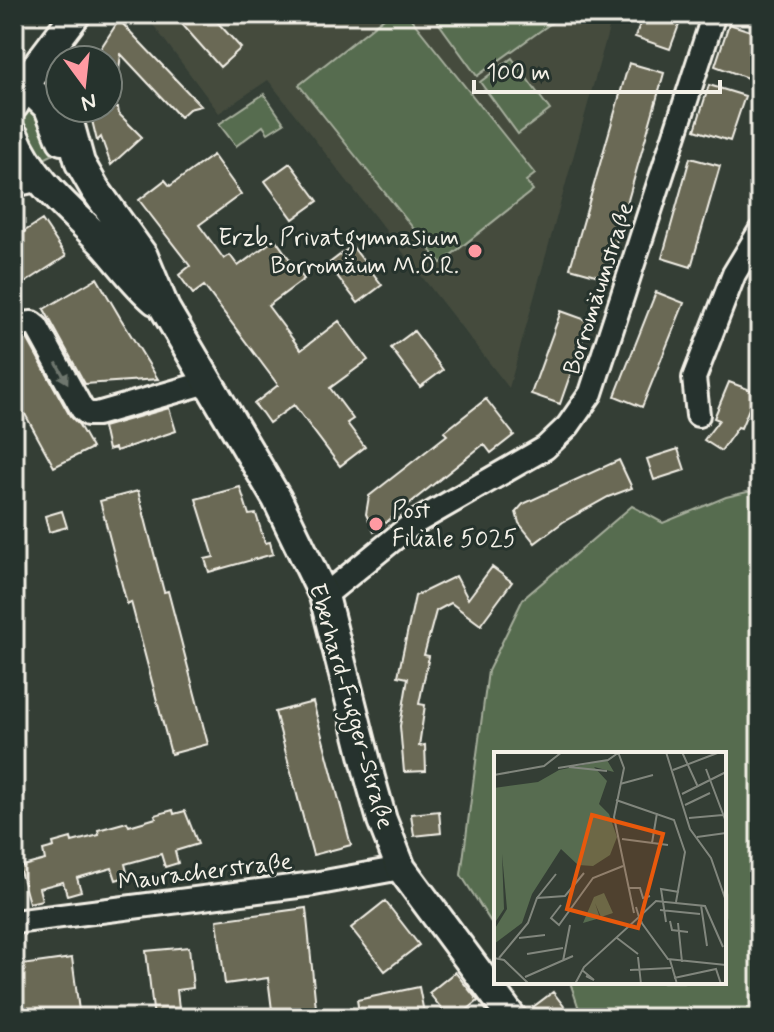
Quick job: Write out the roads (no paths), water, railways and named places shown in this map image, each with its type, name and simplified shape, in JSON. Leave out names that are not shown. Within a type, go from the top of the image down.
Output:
[{"type":"main road","points":[[70,44],[78,14]]},
{"type":"main road","points":[[70,154],[49,108],[18,90],[63,29],[78,14]]},
{"type":"main road","points":[[67,124],[70,154]]},
{"type":"main road","name":"Eberhard-Fugger-Straße","points":[[14,136],[27,163],[27,182],[108,249],[139,286],[165,309]]},
{"type":"main road","points":[[27,182],[70,154]]},
{"type":"main road","name":"Eberhard-Fugger-Straße","points":[[70,154],[80,163],[143,256],[165,309],[277,499],[324,596],[370,778],[401,868],[512,1018]]},
{"type":"street","name":"Borromäumstraße","points":[[324,596],[411,525],[545,448],[568,426],[591,393],[714,14]]},
{"type":"street","points":[[698,415],[694,378],[734,274],[760,231]]},
{"type":"street","points":[[14,329],[32,323],[37,327],[82,409],[88,414],[208,382]]},
{"type":"street","name":"Mauracherstraße","points":[[14,922],[314,884],[401,868]]},
{"type":"place","name":"Erzb. Privatgymnasium Borromäum M.Ö.R.","points":[[475,251]]},
{"type":"place","name":"Post Filiale 5025","points":[[376,524]]}]
